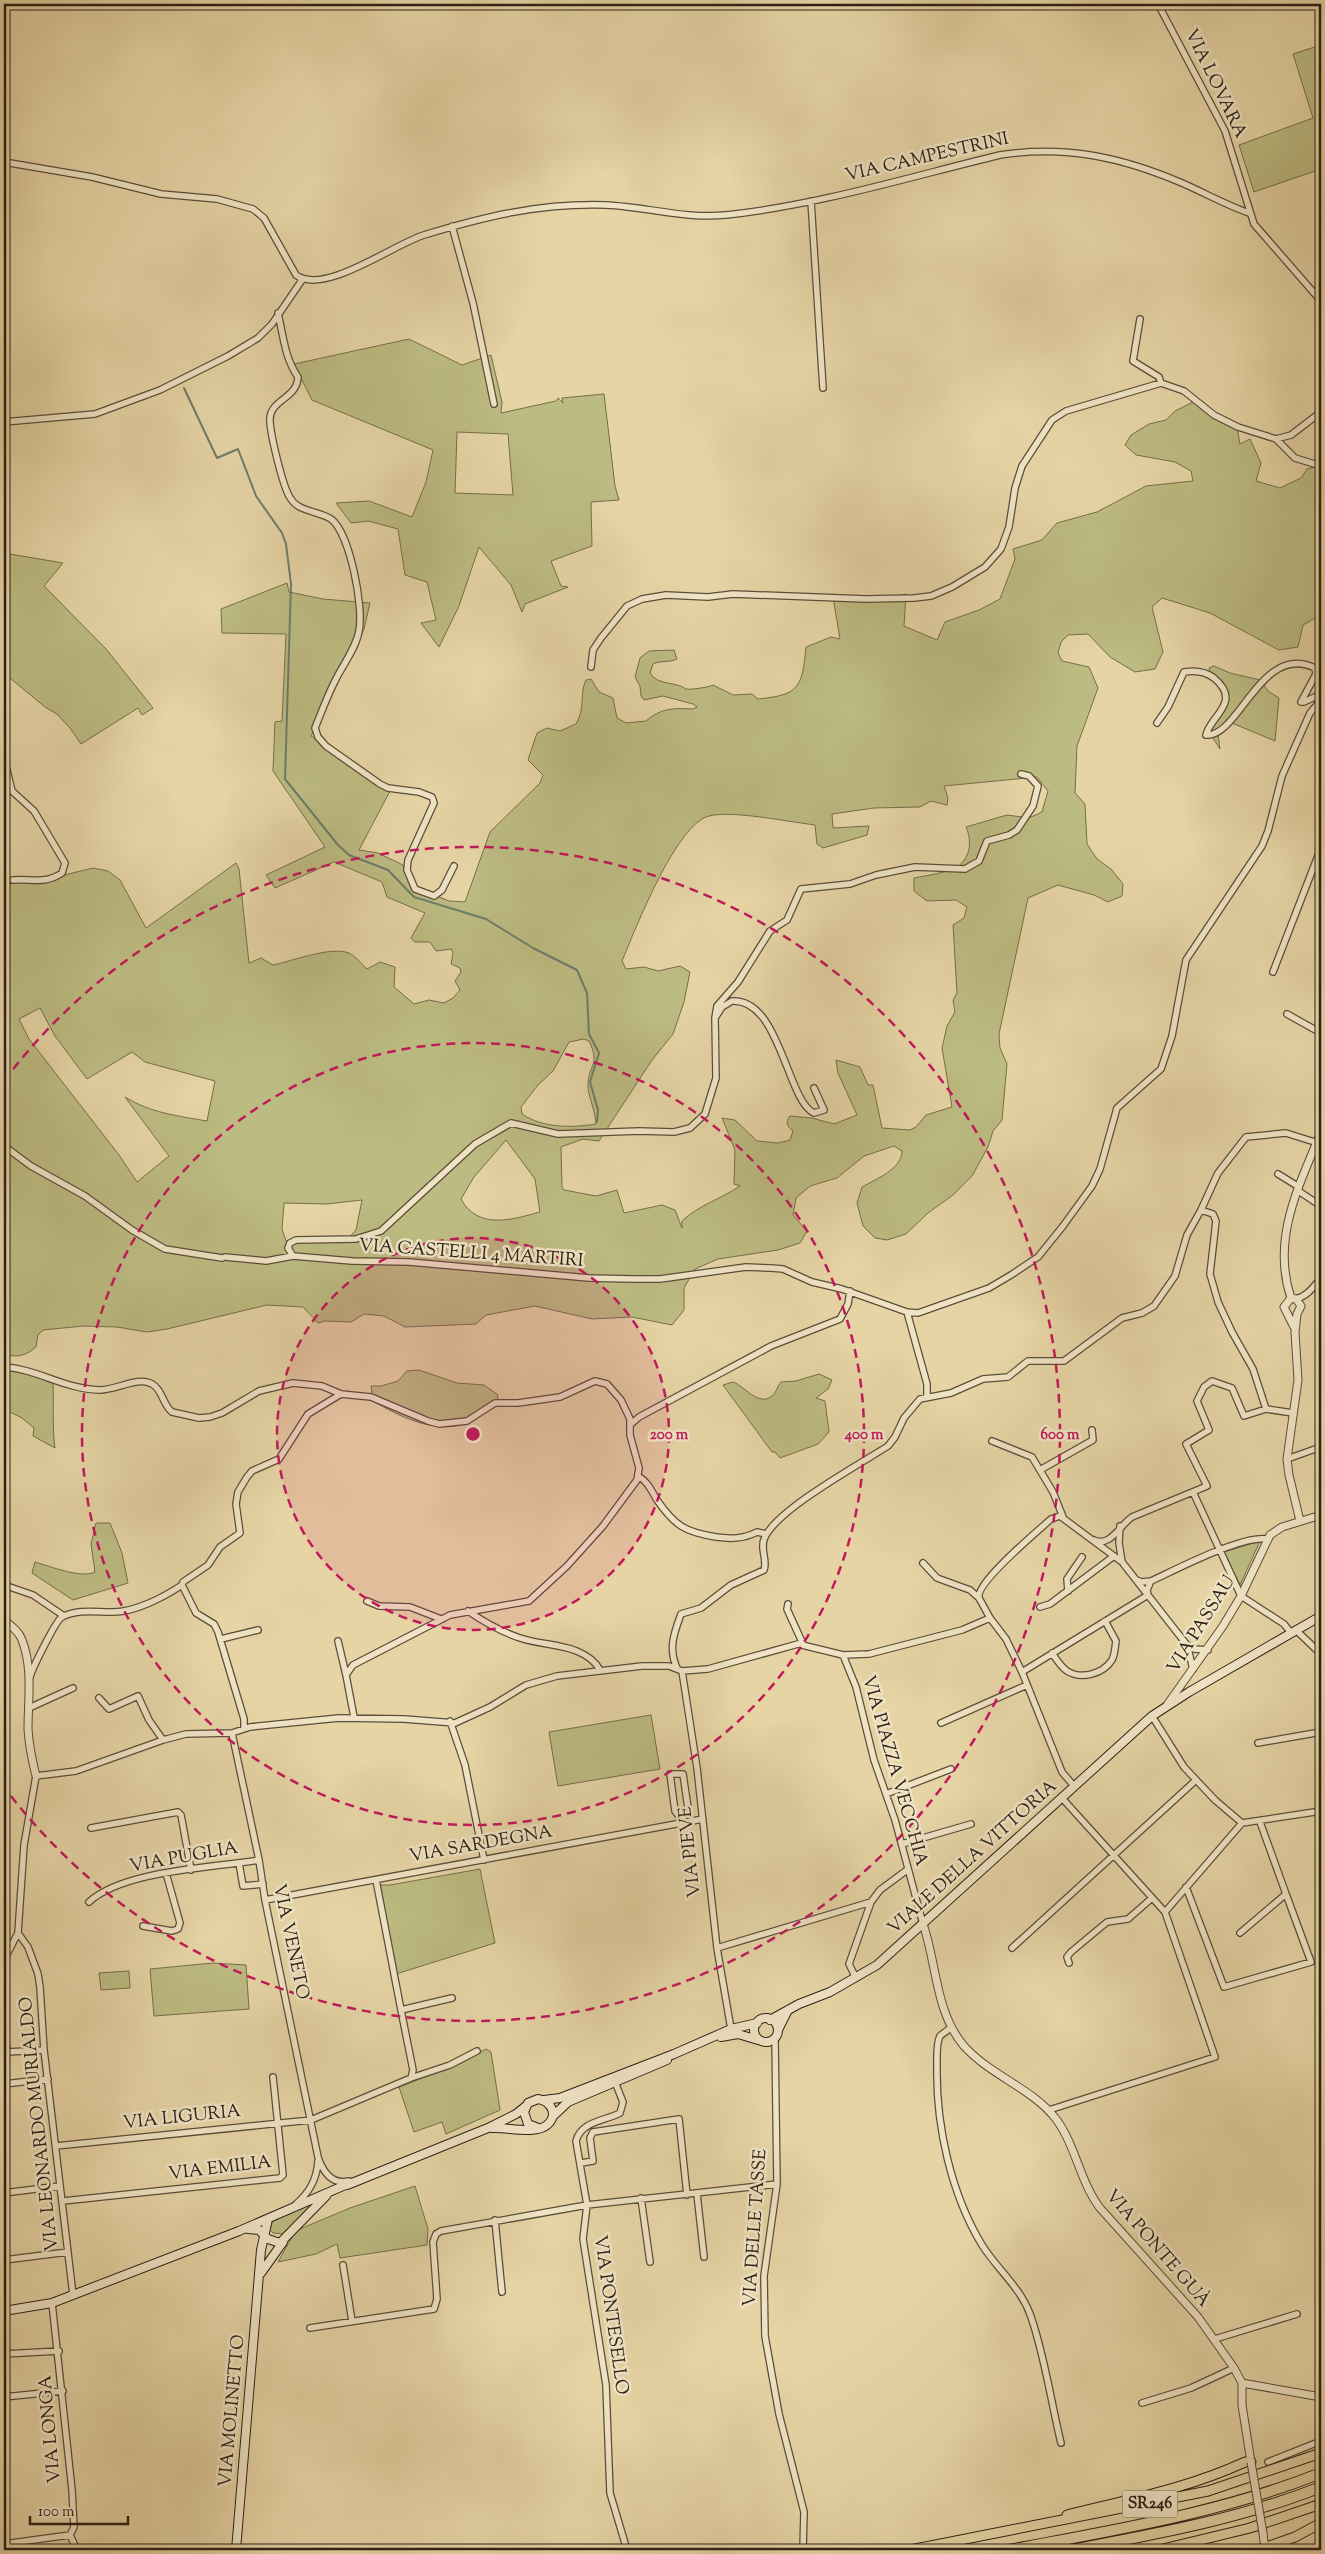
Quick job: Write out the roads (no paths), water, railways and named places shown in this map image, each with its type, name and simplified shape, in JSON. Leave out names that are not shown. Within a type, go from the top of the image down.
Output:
[{"type":"highway","name":"SR246","points":[[910,2550],[1208,2491],[1321,2453]]},
{"type":"highway","points":[[974,2537],[1021,2524],[1189,2485],[1244,2462],[1251,2462]]},
{"type":"highway","points":[[1009,2550],[1203,2511],[1321,2473]]},
{"type":"highway","points":[[1071,2550],[1224,2519],[1321,2487]]},
{"type":"highway","points":[[1159,2550],[1250,2528],[1321,2504]]},
{"type":"highway","points":[[1263,2550],[1295,2537],[1321,2523]]},
{"type":"main road","name":"VIALE DELLA VITTORIA","points":[[712,2038],[731,2029],[756,2023],[763,2019],[770,2020],[830,1992],[877,1964],[1152,1716],[1321,1617]]},
{"type":"main road","points":[[4,2311],[52,2303],[239,2231],[353,2181],[488,2128],[516,2114],[535,2099],[560,2098],[712,2038],[738,2034],[758,2040],[772,2040],[788,2010]]},
{"type":"main road","points":[[770,2020],[778,2030]]},
{"type":"main road","points":[[756,2023],[754,2032],[758,2040]]},
{"type":"main road","points":[[488,2128],[538,2128],[547,2125],[553,2116],[568,2102],[666,2061],[674,2054]]},
{"type":"main road","points":[[544,2100],[552,2108],[553,2116]]},
{"type":"main road","points":[[526,2106],[524,2112],[526,2121],[530,2126],[538,2128]]},
{"type":"main road","name":"VIA MOLINETTO","points":[[260,2275],[273,2252],[323,2197],[353,2181]]},
{"type":"main road","name":"VIA MOLINETTO","points":[[236,2550],[260,2275],[264,2235],[268,2219]]},
{"type":"main road","points":[[239,2231],[254,2228],[261,2231],[275,2243],[280,2243],[287,2238]]},
{"type":"street","name":"VIA LOVARA","points":[[1158,4],[1225,131],[1249,212],[1263,236],[1321,301]]},
{"type":"street","name":"VIA CAMPESTRINI","points":[[302,280],[322,280],[419,236],[521,209],[552,205],[633,207],[699,216],[725,215],[811,201],[1023,151],[1052,151],[1110,157],[1179,182],[1249,212]]},
{"type":"street","points":[[4,162],[92,177],[161,194],[217,198],[253,209],[264,218],[289,265],[302,280],[266,331],[252,342],[160,390],[95,414],[4,422]]},
{"type":"street","points":[[811,201],[823,388]]},
{"type":"street","points":[[452,226],[473,303],[494,404]]},
{"type":"street","points":[[278,313],[285,347],[293,370],[298,377],[297,387],[293,393],[274,406],[270,420],[287,492],[294,504],[326,516],[340,528],[361,608],[357,640],[335,681],[316,728],[316,733],[326,746],[383,786],[432,797],[434,803],[408,860],[407,870],[415,889],[434,896],[442,890],[454,866]]},
{"type":"street","points":[[1140,319],[1133,361],[1159,377],[1161,383]]},
{"type":"street","points":[[591,667],[593,650],[601,638],[627,606],[642,599],[666,595],[708,597],[733,594],[866,599],[914,598],[939,593],[985,567],[1002,549],[1009,527],[1015,488],[1022,466],[1052,420],[1066,411],[1161,383],[1184,391],[1214,415],[1238,427],[1276,439],[1295,458],[1321,466]]},
{"type":"street","points":[[1276,439],[1291,435],[1321,412]]},
{"type":"street","points":[[1156,723],[1168,707],[1184,672],[1195,670],[1211,676],[1222,685],[1225,698],[1222,712],[1207,728],[1206,735],[1221,731],[1253,692],[1287,663],[1298,663],[1315,668],[1316,674],[1301,702],[1321,694]]},
{"type":"street","points":[[927,1397],[926,1384],[906,1312],[918,1313],[930,1310],[990,1288],[1024,1267],[1048,1245],[1092,1186],[1100,1169],[1118,1108],[1161,1069],[1172,1036],[1186,960],[1262,846],[1268,831],[1282,776],[1310,713],[1321,700]]},
{"type":"street","points":[[4,758],[12,791],[34,810],[65,863],[62,873],[53,878],[35,882],[13,880]]},
{"type":"street","points":[[715,1018],[717,1006],[738,982],[770,931],[789,917],[801,889],[839,886],[915,867],[959,870],[971,867],[980,860],[987,841],[1012,834],[1026,818],[1033,806],[1038,786],[1029,776],[1020,774]]},
{"type":"street","points":[[1273,972],[1321,848]]},
{"type":"street","points":[[715,1018],[722,1007],[732,1001],[743,1002],[752,1006],[780,1046],[804,1104],[814,1113],[824,1110],[814,1088]]},
{"type":"street","points":[[1287,1014],[1321,1033]]},
{"type":"street","name":"VIA CASTELLI 4 MARTIRI","points":[[715,1018],[716,1078],[704,1114],[690,1128],[674,1132],[639,1131],[558,1134],[512,1123],[474,1144],[382,1231],[356,1239],[296,1240],[290,1243],[288,1248],[293,1256],[458,1265],[616,1279],[648,1280],[736,1268],[771,1268],[850,1291],[906,1312]]},
{"type":"street","points":[[1300,1521],[1289,1475],[1288,1459],[1298,1380],[1295,1332],[1297,1314],[1301,1306],[1293,1299],[1284,1260],[1283,1243],[1290,1207],[1319,1143],[1321,1132]]},
{"type":"street","points":[[638,1476],[649,1486],[677,1526],[687,1530],[730,1539],[747,1537],[757,1532],[766,1534],[822,1486],[888,1446],[895,1437],[904,1418],[920,1399],[951,1393],[983,1380],[1008,1377],[1028,1361],[1064,1361],[1122,1318],[1147,1311],[1165,1293],[1172,1280],[1187,1235],[1218,1173],[1246,1137],[1286,1133],[1319,1143]]},
{"type":"street","points":[[4,1146],[31,1166],[85,1196],[132,1230],[166,1249],[266,1261],[293,1256]]},
{"type":"street","points":[[1278,1174],[1321,1206]]},
{"type":"street","points":[[1201,1210],[1213,1214],[1216,1221],[1210,1274],[1218,1302],[1253,1369],[1266,1409]]},
{"type":"street","points":[[1295,1332],[1285,1303],[1310,1292],[1321,1278]]},
{"type":"street","points":[[631,1424],[639,1417],[772,1346],[840,1318],[846,1308],[850,1291]]},
{"type":"street","points":[[1287,1313],[1297,1314]]},
{"type":"street","points":[[4,1367],[27,1370],[66,1385],[99,1390],[120,1388],[134,1382],[150,1383],[157,1388],[170,1411],[178,1415],[198,1418],[222,1413],[258,1391],[286,1383],[315,1385],[341,1394],[371,1397],[433,1423],[453,1424],[472,1419],[495,1403],[553,1399],[585,1385],[602,1381],[610,1386],[621,1400],[631,1424],[630,1435],[639,1468],[638,1476],[626,1497],[568,1566],[531,1599],[514,1605],[468,1611],[441,1619],[356,1663],[346,1675]]},
{"type":"street","points":[[1094,1540],[1103,1543],[1132,1517],[1207,1486],[1186,1444],[1209,1430],[1197,1401],[1204,1387],[1212,1381],[1232,1388],[1245,1417],[1266,1409],[1293,1413]]},
{"type":"street","points":[[4,1960],[18,1933],[24,1845],[36,1776],[29,1747],[29,1682],[31,1672],[54,1626],[64,1616],[92,1611],[111,1612],[133,1608],[182,1584],[186,1579],[208,1565],[221,1545],[240,1533],[236,1504],[240,1489],[247,1477],[252,1471],[278,1458],[308,1414],[341,1394]]},
{"type":"street","points":[[1040,1470],[1093,1440],[1092,1430]]},
{"type":"street","points":[[992,1440],[1032,1456],[1057,1501],[1063,1518]]},
{"type":"street","points":[[1288,1459],[1321,1447]]},
{"type":"street","points":[[1193,1492],[1241,1596],[1252,1601],[1284,1624],[1321,1654]]},
{"type":"street","points":[[979,1598],[980,1588],[1007,1560],[1057,1515],[1122,1562],[1187,1645],[1194,1669]]},
{"type":"street","points":[[1137,1580],[1141,1582],[1151,1581],[1220,1550],[1258,1538],[1267,1539],[1282,1527],[1321,1515]]},
{"type":"street","points":[[1120,1526],[1119,1542],[1122,1562]]},
{"type":"street","name":"VIA PIEVE","points":[[731,2029],[717,1948],[703,1819],[679,1670],[673,1661],[672,1639],[681,1614],[701,1608],[731,1585],[764,1570],[762,1543],[766,1534]]},
{"type":"street","name":"VIA PASSAU","points":[[1164,1709],[1208,1650],[1241,1596],[1267,1539]]},
{"type":"street","points":[[1040,1607],[1050,1604],[1114,1556]]},
{"type":"street","points":[[1068,1591],[1066,1579],[1082,1557]]},
{"type":"street","points":[[923,1563],[937,1578],[970,1590],[979,1598],[990,1618],[1006,1639],[1022,1672],[1062,1772],[1074,1786]]},
{"type":"street","points":[[1148,1595],[1147,1590],[1151,1581]]},
{"type":"street","points":[[182,1584],[196,1613],[214,1624],[221,1639],[244,1719],[244,1728]]},
{"type":"street","points":[[4,1585],[38,1598],[64,1616]]},
{"type":"street","points":[[1022,1672],[1148,1595]]},
{"type":"street","points":[[367,1601],[379,1606],[410,1607],[441,1619]]},
{"type":"street","points":[[788,1604],[787,1609],[802,1644]]},
{"type":"street","points":[[468,1611],[489,1625],[521,1638],[580,1652],[596,1663],[600,1670]]},
{"type":"street","points":[[36,1776],[76,1771],[163,1740],[186,1734],[232,1733],[244,1728],[354,1717],[455,1722],[470,1717],[526,1685],[557,1676],[642,1666],[679,1670],[728,1665],[765,1652],[802,1644],[843,1655],[869,1654],[962,1630],[990,1618]]},
{"type":"street","points":[[4,1620],[17,1631],[22,1639],[29,1682]]},
{"type":"street","points":[[1052,1653],[1066,1670],[1074,1674],[1082,1676],[1103,1668],[1112,1660],[1116,1641],[1105,1621]]},
{"type":"street","points":[[221,1639],[258,1630]]},
{"type":"street","points":[[338,1641],[354,1717]]},
{"type":"street","points":[[1187,1645],[1194,1649],[1208,1650]]},
{"type":"street","name":"VIA PIAZZA VECCHIA","points":[[843,1655],[856,1687],[874,1760],[902,1844],[906,1870],[922,1924]]},
{"type":"street","points":[[941,1724],[1027,1685]]},
{"type":"street","points":[[28,1708],[73,1688]]},
{"type":"street","points":[[98,1698],[109,1709],[138,1696],[149,1720],[163,1740]]},
{"type":"street","points":[[1152,1716],[1178,1759],[1196,1781],[1242,1823],[1260,1822],[1321,1811]]},
{"type":"street","points":[[450,1721],[465,1765],[484,1860]]},
{"type":"street","points":[[1258,1743],[1321,1732]]},
{"type":"street","name":"VIA VENETO","points":[[232,1733],[318,2157],[325,2172],[333,2179],[341,2182],[353,2181]]},
{"type":"street","points":[[886,1794],[951,1769]]},
{"type":"street","points":[[670,1774],[682,1774],[688,1808],[682,1822],[675,1811],[670,1774]]},
{"type":"street","points":[[1012,1948],[1196,1781]]},
{"type":"street","points":[[1049,2110],[1214,2058],[1180,1951],[1165,1912],[1061,1797]]},
{"type":"street","points":[[91,1828],[178,1812],[181,1815],[191,1870]]},
{"type":"street","name":"VIA SARDEGNA","points":[[265,1900],[703,1819]]},
{"type":"street","points":[[1186,1887],[1224,1987],[1311,1962],[1260,1822]]},
{"type":"street","points":[[1165,1912],[1242,1823]]},
{"type":"street","points":[[902,1844],[971,1824]]},
{"type":"street","name":"VIA PUGLIA","points":[[90,1902],[100,1894],[133,1881],[166,1873],[259,1860]]},
{"type":"street","points":[[239,1863],[243,1886],[263,1884]]},
{"type":"street","points":[[856,1978],[849,1964],[871,1902],[880,1890],[906,1870]]},
{"type":"street","points":[[144,1926],[172,1931],[178,1929],[180,1923],[166,1873]]},
{"type":"street","points":[[376,1880],[413,2070],[411,2078]]},
{"type":"street","points":[[1240,1932],[1286,1894]]},
{"type":"street","points":[[1069,1963],[1067,1957],[1071,1952],[1106,1923],[1128,1919],[1152,1898]]},
{"type":"street","points":[[717,1948],[871,1902]]},
{"type":"street","name":"VIA PONTE GUÀ","points":[[922,1924],[944,2009],[951,2027],[964,2045],[979,2060],[1049,2110],[1066,2136],[1090,2195],[1215,2339],[1234,2368],[1242,2383],[1242,2405],[1263,2533],[1263,2550]]},
{"type":"street","name":"VIA LEONARDO MURIALDO","points":[[18,1933],[28,1947],[38,1974],[44,2050],[73,2295]]},
{"type":"street","points":[[401,2010],[452,1998]]},
{"type":"street","points":[[951,2027],[940,2040],[937,2088],[942,2130],[953,2176],[966,2214],[981,2244],[1018,2292],[1030,2314],[1061,2443]]},
{"type":"street","points":[[4,2028],[7,2052],[44,2050]]},
{"type":"street","name":"VIA DELLE TASSE","points":[[772,2040],[774,2053],[777,2184],[764,2276],[765,2336],[779,2414],[804,2512],[803,2550]]},
{"type":"street","name":"VIA LIGURIA","points":[[56,2146],[311,2120],[411,2078],[450,2065],[477,2051]]},
{"type":"street","name":"VIA EMILIA","points":[[63,2202],[280,2178],[283,2174],[273,2077]]},
{"type":"street","points":[[4,2084],[48,2079]]},
{"type":"street","name":"VIA PONTESELLO","points":[[615,2082],[623,2107],[620,2113],[587,2125],[580,2131],[576,2141],[587,2205],[583,2239],[606,2385],[610,2493],[627,2550]]},
{"type":"street","points":[[581,2163],[593,2161],[590,2138],[596,2131],[679,2119],[687,2195]]},
{"type":"street","name":"VIA VENETO","points":[[293,2206],[307,2192],[314,2181],[318,2157]]},
{"type":"street","points":[[310,2328],[434,2309],[437,2299],[433,2242],[436,2234],[495,2220],[587,2205],[777,2184]]},
{"type":"street","points":[[4,2193],[60,2186]]},
{"type":"street","points":[[697,2194],[704,2257]]},
{"type":"street","points":[[641,2198],[650,2262]]},
{"type":"street","points":[[495,2220],[502,2292]]},
{"type":"street","points":[[4,2260],[68,2252]]},
{"type":"street","points":[[343,2265],[352,2321]]},
{"type":"street","name":"VIA LONGA","points":[[52,2303],[63,2391],[74,2528],[70,2536]]},
{"type":"street","points":[[1215,2339],[1297,2314]]},
{"type":"street","points":[[4,2354],[59,2351]]},
{"type":"street","points":[[1142,2403],[1191,2388],[1234,2368]]},
{"type":"street","points":[[1242,2383],[1321,2397]]},
{"type":"street","points":[[4,2397],[63,2391]]},
{"type":"street","points":[[1268,2462],[1321,2441]]},
{"type":"street","points":[[4,2544],[70,2536],[77,2550]]},
{"type":"waterway","points":[[184,388],[217,458],[238,449],[256,496],[282,533],[286,544],[291,584],[285,779],[338,845],[349,855],[388,870],[414,897],[486,919],[533,948],[577,970],[587,993],[589,1034],[599,1053],[590,1082],[598,1110],[597,1122]]}]
